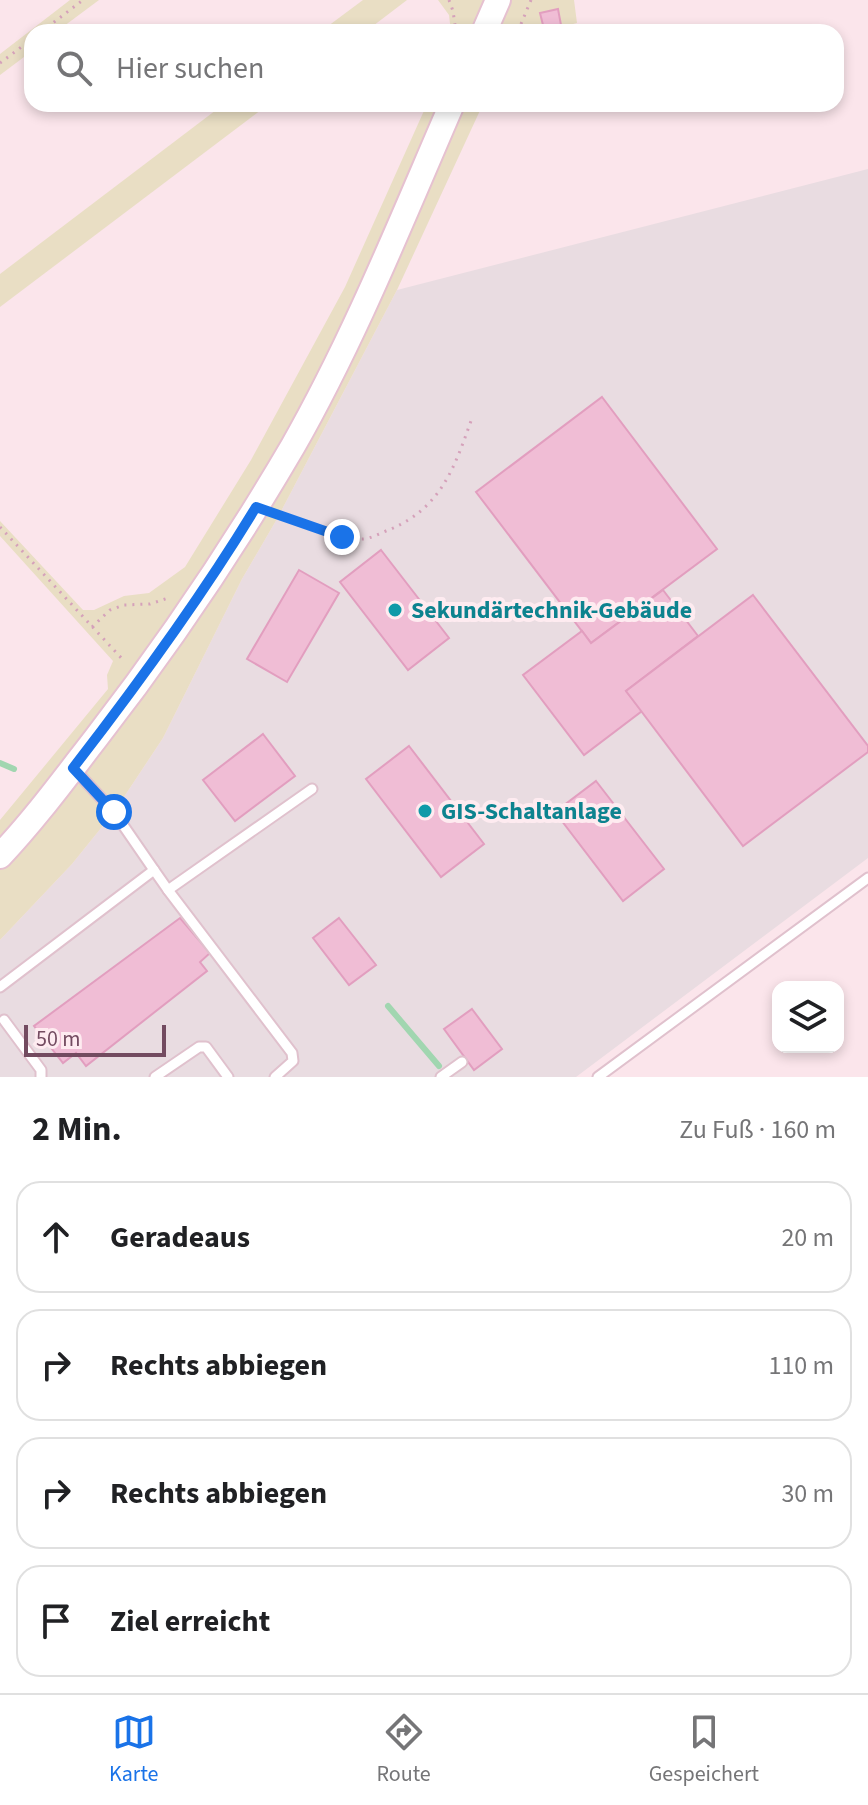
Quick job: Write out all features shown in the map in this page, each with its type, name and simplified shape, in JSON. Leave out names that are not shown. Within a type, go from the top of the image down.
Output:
[{"type":"main road","points":[[488,24],[498,0]]},
{"type":"main road","points":[[0,856],[25,830],[141,678],[228,553],[256,507],[294,443],[368,297],[449,112]]},
{"type":"lane","points":[[73,768],[114,812],[168,890],[292,1053],[293,1061],[275,1077]]},
{"type":"lane","points":[[168,890],[312,789]]},
{"type":"lane","points":[[0,987],[154,870]]},
{"type":"lane","points":[[598,1077],[868,878]]},
{"type":"lane","points":[[1,1019],[41,1070],[41,1077]]},
{"type":"lane","points":[[155,1077],[199,1047],[206,1047],[228,1077]]},
{"type":"lane","points":[[441,1077],[462,1062]]},
{"type":"path","points":[[52,24],[83,0]]},
{"type":"path","points":[[449,0],[455,24]]},
{"type":"path","points":[[521,24],[531,0]]},
{"type":"path","points":[[0,63],[24,45]]},
{"type":"path","points":[[256,507],[342,537],[366,539],[386,531],[424,508],[443,489],[472,418]]},
{"type":"path","points":[[0,527],[141,678]]},
{"type":"path","points":[[92,627],[110,610],[124,605],[150,604],[172,596]]},
{"type":"shaded area","points":[[70,0],[99,0],[67,24],[39,24]]},
{"type":"shaded area","points":[[363,0],[407,0],[376,24],[331,24]]},
{"type":"shaded area","points":[[438,0],[574,0],[577,23],[450,24],[449,15]]},
{"type":"shaded area","points":[[24,35],[24,57],[0,75],[0,54]]},
{"type":"shaded area","points":[[213,112],[258,112],[0,307],[0,274]]},
{"type":"shaded area","points":[[423,112],[479,112],[397,290],[277,519],[242,579],[163,738],[114,812],[72,864],[0,940],[0,820],[108,689],[107,675],[113,661],[0,536],[0,521],[83,610],[94,610],[124,596],[149,593],[185,567],[251,460],[345,287]]},
{"type":"shaded area","points":[[868,169],[868,858],[576,1077],[0,1077],[0,940],[72,864],[114,812],[163,738],[242,579],[277,519],[397,290]]},
{"type":"building","points":[[558,9],[561,24],[543,24],[540,13]]},
{"type":"building","points":[[602,397],[717,549],[591,643],[476,492]]},
{"type":"building","name":"Sekundärtechnik-Gebäude","points":[[381,550],[449,638],[408,670],[340,582]]},
{"type":"building","points":[[299,570],[339,593],[287,682],[247,659]]},
{"type":"building","points":[[663,590],[698,636],[626,691],[642,711],[584,755],[523,675],[582,631],[591,643]]},
{"type":"building","points":[[753,595],[868,746],[868,752],[743,846],[626,691]]},
{"type":"building","points":[[263,734],[295,776],[235,821],[203,780]]},
{"type":"building","name":"GIS-Schaltanlage","points":[[409,746],[484,844],[441,877],[366,779]]},
{"type":"building","points":[[596,781],[664,869],[623,901],[555,812]]},
{"type":"building","points":[[180,918],[210,953],[200,962],[207,971],[86,1066],[76,1053],[63,1063],[34,1026]]},
{"type":"building","points":[[339,918],[376,965],[349,985],[313,938]]},
{"type":"building","points":[[472,1009],[502,1049],[474,1070],[444,1029]]},
{"type":"waterway","points":[[0,763],[14,769]]},
{"type":"waterway","points":[[388,1006],[439,1066]]},
{"type":"place","name":"Sekundärtechnik-Gebäude","points":[[395,610]]},
{"type":"place","name":"GIS-Schaltanlage","points":[[425,811]]},
{"type":"route","points":[[114,812],[73,768],[136,686],[256,507],[342,537]]}]
